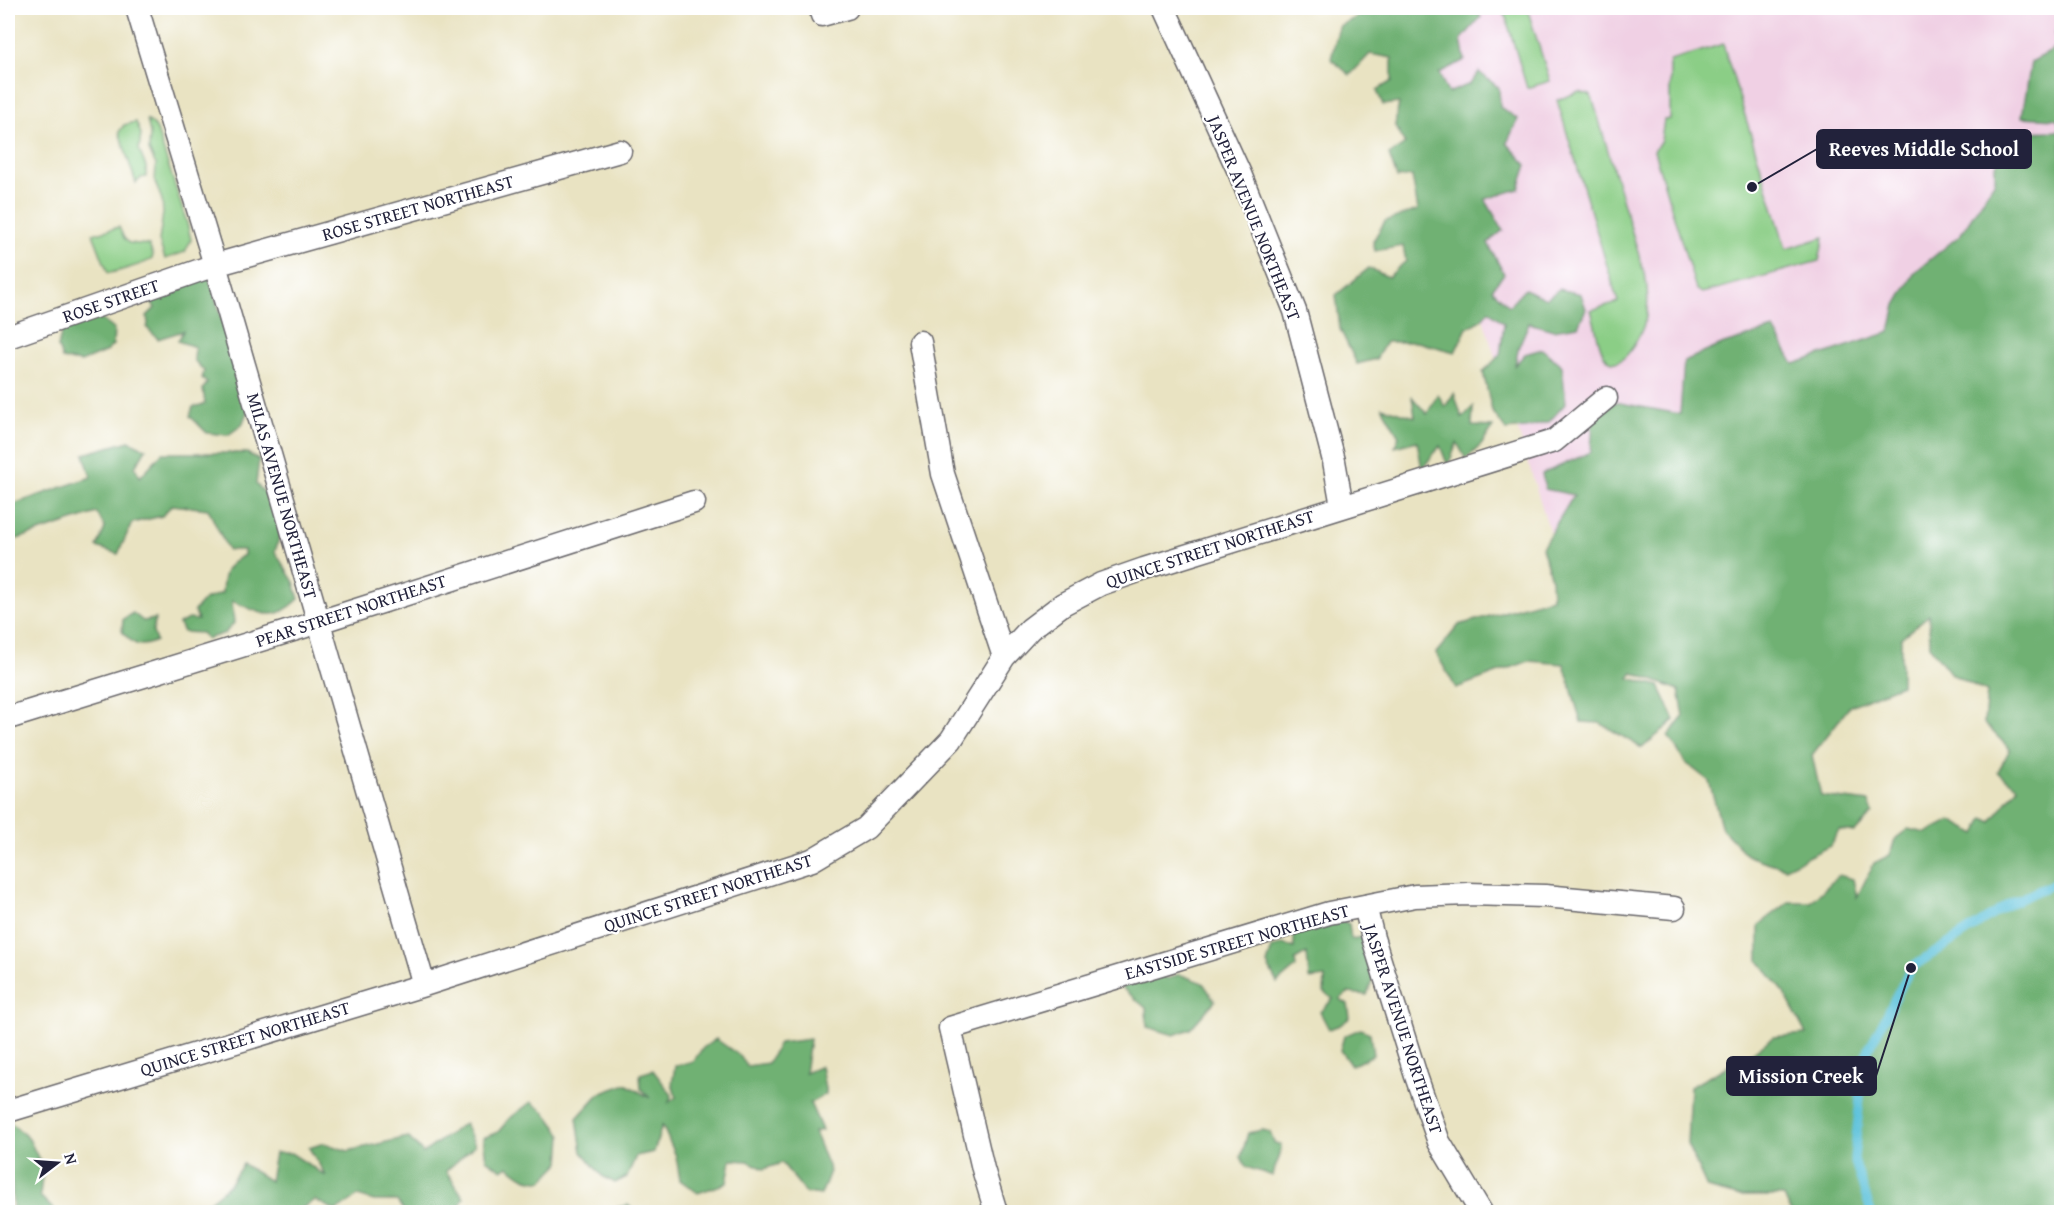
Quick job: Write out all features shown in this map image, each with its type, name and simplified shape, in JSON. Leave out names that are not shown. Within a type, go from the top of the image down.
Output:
[{"type":"street","name":"MILAS AVENUE NORTHEAST","points":[[137,8],[215,265],[424,985]]},
{"type":"street","points":[[822,15],[847,8]]},
{"type":"street","name":"JASPER AVENUE NORTHEAST","points":[[1164,8],[1240,174],[1295,311],[1334,462],[1342,506]]},
{"type":"street","name":"ROSE STREET NORTHEAST","points":[[215,265],[620,151]]},
{"type":"street","name":"ROSE STREET","points":[[8,337],[215,265]]},
{"type":"street","points":[[920,342],[943,474],[1004,657]]},
{"type":"street","name":"QUINCE STREET NORTHEAST","points":[[8,1111],[424,985],[812,860],[866,828],[951,740],[1004,657],[1030,629],[1063,604],[1101,584],[1144,569],[1554,441],[1606,398]]},
{"type":"street","name":"PEAR STREET NORTHEAST","points":[[8,718],[319,622],[694,502]]},
{"type":"street","name":"EASTSIDE STREET NORTHEAST","points":[[996,1212],[982,1169],[950,1028],[1329,913],[1415,896],[1468,894],[1545,896],[1674,908]]},
{"type":"street","name":"JASPER AVENUE NORTHEAST","points":[[1365,906],[1416,1076],[1439,1142],[1481,1212]]},
{"type":"shaded area","points":[[1386,8],[2061,8],[2061,367],[1577,619]]},
{"type":"green space","points":[[1362,8],[1474,8],[1481,17],[1461,40],[1465,60],[1439,73],[1448,93],[1470,84],[1479,72],[1499,88],[1500,107],[1518,119],[1507,143],[1527,165],[1519,189],[1485,199],[1503,230],[1488,243],[1504,274],[1492,289],[1509,306],[1525,289],[1546,299],[1559,289],[1581,294],[1586,309],[1578,326],[1553,330],[1529,323],[1519,346],[1515,365],[1525,354],[1542,349],[1562,366],[1566,403],[1549,422],[1506,430],[1492,411],[1483,372],[1500,355],[1504,323],[1489,311],[1481,320],[1467,328],[1455,352],[1417,342],[1386,342],[1376,359],[1357,364],[1340,329],[1336,295],[1369,268],[1388,277],[1406,261],[1403,246],[1375,251],[1373,241],[1385,221],[1418,210],[1412,176],[1397,178],[1389,155],[1405,144],[1395,125],[1399,103],[1383,105],[1377,90],[1392,81],[1392,58],[1370,54],[1350,75],[1331,59],[1339,26],[1363,14]]},
{"type":"green space","points":[[1503,8],[1527,8],[1550,81],[1527,88]]},
{"type":"green space","points":[[2061,24],[2061,125],[2056,119],[2022,117],[2031,62],[2059,47],[2055,33]]},
{"type":"green space","points":[[1723,44],[1786,249],[1824,237],[1819,261],[1702,293],[1696,289],[1654,151],[1661,140],[1664,120],[1670,119],[1670,61]]},
{"type":"green space","points":[[1579,92],[1590,95],[1593,100],[1646,279],[1648,306],[1643,327],[1635,344],[1617,362],[1610,361],[1602,351],[1591,310],[1618,302],[1557,100]]},
{"type":"green space","points":[[147,120],[157,130],[191,240],[185,252],[165,259],[159,241],[163,213],[162,200],[155,182],[156,165],[149,150],[150,133]]},
{"type":"green space","points":[[136,122],[141,134],[139,150],[146,167],[146,177],[136,183],[119,132],[124,125]]},
{"type":"green space","points":[[2061,129],[2061,1212],[1791,1212],[1784,1196],[1737,1196],[1707,1188],[1687,1144],[1690,1087],[1752,1053],[1773,1037],[1806,1034],[1784,992],[1759,961],[1759,925],[1789,902],[1811,902],[1839,875],[1853,879],[1857,897],[1874,863],[1890,855],[1895,839],[1908,829],[1926,833],[1951,820],[1976,834],[1984,818],[1991,822],[2018,787],[1998,772],[2010,749],[1984,723],[1987,692],[1951,674],[1930,647],[1929,615],[1901,638],[1901,685],[1850,706],[1812,755],[1821,796],[1869,802],[1873,813],[1855,832],[1839,830],[1830,846],[1785,868],[1748,856],[1722,829],[1709,781],[1686,763],[1668,736],[1684,716],[1679,690],[1633,673],[1629,678],[1659,686],[1675,720],[1642,748],[1600,723],[1581,722],[1564,664],[1529,661],[1456,688],[1436,653],[1459,625],[1552,598],[1551,579],[1542,547],[1574,495],[1545,489],[1542,474],[1591,452],[1593,416],[1615,402],[1680,414],[1684,361],[1724,344],[1774,329],[1794,364],[1890,332],[1896,305],[1915,272],[1960,235],[1995,181],[1995,165],[2019,132]]},
{"type":"green space","points":[[119,227],[129,243],[149,245],[153,255],[152,259],[144,263],[108,273],[93,234]]},
{"type":"green space","points":[[208,274],[249,407],[242,425],[228,435],[207,433],[190,416],[193,407],[205,404],[203,389],[207,383],[202,379],[204,371],[194,360],[195,347],[178,341],[183,331],[158,339],[147,328],[147,316],[155,308],[150,299],[161,296],[164,289],[176,292],[191,279]]},
{"type":"green space","points":[[97,316],[114,329],[113,345],[107,351],[81,362],[62,359],[58,347],[62,330],[73,322]]},
{"type":"green space","points":[[1454,393],[1462,418],[1473,407],[1472,426],[1493,427],[1482,444],[1466,459],[1457,443],[1448,466],[1440,446],[1422,469],[1417,441],[1395,447],[1399,436],[1382,407],[1415,417],[1412,397],[1427,414],[1438,394],[1445,407]]},
{"type":"green space","points":[[129,441],[146,449],[135,467],[140,477],[162,453],[247,453],[259,460],[256,484],[273,501],[281,531],[275,552],[294,582],[299,599],[282,612],[274,614],[260,612],[232,601],[234,623],[225,633],[207,639],[201,633],[183,632],[179,624],[188,619],[198,620],[194,611],[204,600],[222,593],[226,570],[244,555],[244,550],[228,550],[208,509],[172,505],[162,516],[132,523],[118,554],[97,547],[105,528],[97,513],[8,542],[8,506],[91,477],[84,454]]},
{"type":"green space","points":[[133,613],[143,621],[155,619],[153,632],[156,641],[145,645],[137,644],[122,632],[123,619]]},
{"type":"green space","points":[[1317,908],[1349,924],[1351,939],[1362,937],[1375,973],[1367,995],[1348,993],[1340,999],[1348,1004],[1350,1018],[1329,1029],[1320,1012],[1333,999],[1324,992],[1325,977],[1309,979],[1307,953],[1295,960],[1296,967],[1277,983],[1267,964],[1272,948],[1283,944],[1294,948],[1294,934]]},
{"type":"green space","points":[[1138,963],[1168,979],[1179,974],[1203,983],[1215,1001],[1190,1029],[1174,1035],[1147,1027],[1146,1008],[1121,987]]},
{"type":"green space","points":[[1360,1029],[1370,1033],[1373,1055],[1351,1066],[1340,1050],[1344,1036]]},
{"type":"green space","points":[[716,1039],[740,1056],[747,1066],[768,1063],[779,1043],[810,1039],[805,1073],[821,1066],[826,1094],[810,1103],[822,1130],[814,1132],[830,1171],[821,1195],[806,1193],[782,1163],[764,1169],[748,1161],[731,1160],[727,1183],[698,1193],[680,1180],[676,1156],[662,1125],[654,1152],[636,1156],[627,1177],[615,1183],[602,1176],[582,1152],[577,1118],[599,1094],[626,1084],[650,1098],[641,1089],[640,1074],[653,1070],[672,1095],[669,1102],[676,1097],[672,1084],[675,1066],[693,1061],[703,1048]]},
{"type":"green space","points":[[531,1102],[545,1112],[562,1135],[560,1163],[542,1181],[523,1177],[508,1166],[502,1170],[486,1159],[483,1138],[498,1132],[509,1119]]},
{"type":"green space","points":[[8,1120],[29,1139],[43,1168],[40,1196],[56,1212],[13,1212],[12,1183],[8,1180]]},
{"type":"green space","points":[[465,1123],[475,1145],[446,1171],[464,1198],[456,1212],[405,1212],[397,1201],[374,1201],[358,1196],[336,1211],[315,1200],[302,1208],[303,1212],[196,1212],[228,1186],[243,1164],[270,1181],[275,1153],[291,1153],[326,1176],[309,1148],[324,1143],[348,1151],[408,1137],[423,1153]]},
{"type":"green space","points":[[1263,1130],[1270,1132],[1274,1143],[1281,1145],[1273,1176],[1246,1167],[1241,1157],[1248,1133]]},
{"type":"green space","points":[[628,1205],[635,1212],[600,1212],[601,1211]]},
{"type":"waterway","points":[[1871,1212],[1854,1159],[1864,1058],[1911,968],[2009,904],[2062,880]]},
{"type":"place","name":"Reeves Middle School","points":[[1752,187]]},
{"type":"place","name":"Mission Creek","points":[[1911,968]]}]
